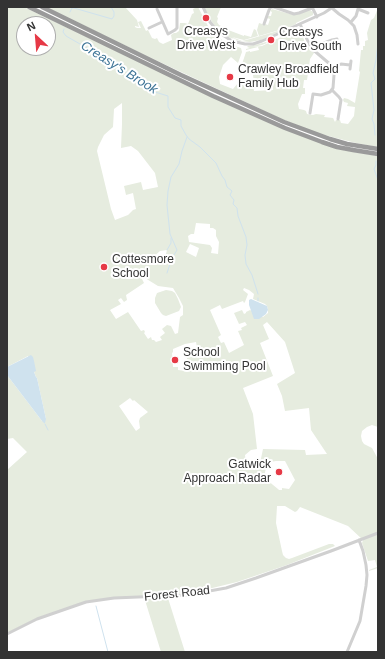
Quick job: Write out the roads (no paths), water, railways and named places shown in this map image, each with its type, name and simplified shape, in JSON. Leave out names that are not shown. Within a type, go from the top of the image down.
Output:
[{"type":"highway","points":[[29,7],[213,96],[284,128],[337,147],[378,154]]},
{"type":"highway","points":[[42,7],[181,75],[284,122],[339,142],[378,149]]},
{"type":"street","points":[[168,34],[177,28],[178,7]]},
{"type":"street","points":[[203,7],[216,30],[227,39],[239,43],[249,44],[259,42],[317,17],[333,7],[337,13],[351,22],[356,32],[358,42],[353,42]]},
{"type":"street","points":[[264,24],[271,7],[294,14],[312,7],[317,17]]},
{"type":"street","points":[[157,9],[170,39]]},
{"type":"street","points":[[351,22],[356,16],[356,9],[368,13]]},
{"type":"street","points":[[149,28],[162,22]]},
{"type":"street","points":[[300,24],[310,46],[329,63],[335,78],[332,90],[328,93],[324,95],[311,94],[310,111],[306,109]]},
{"type":"street","points":[[314,51],[318,46],[337,39]]},
{"type":"street","points":[[332,40],[333,44]]},
{"type":"street","points":[[332,68],[341,64],[350,65]]},
{"type":"street","points":[[332,90],[341,100],[339,117],[344,116]]},
{"type":"street","name":"Forest Road","points":[[7,634],[37,619],[86,602],[114,598],[187,595],[226,588],[378,533]]},
{"type":"street","points":[[347,652],[360,621],[366,586],[366,565],[363,551],[358,540]]},
{"type":"water","points":[[251,299],[267,306],[268,310],[266,314],[259,319],[254,319],[249,305],[249,300]]},
{"type":"water","points":[[31,355],[34,361],[36,371],[34,372],[37,378],[46,419],[45,423],[7,375],[7,367]]},
{"type":"waterway","name":"Creasy's Brook","points":[[70,12],[72,8],[74,8],[112,19],[114,12],[111,7]]},
{"type":"waterway","name":"Creasy's Brook","points":[[64,29],[63,32],[66,36],[115,64],[155,92],[168,96],[168,107],[175,118],[181,120],[181,126],[186,135],[216,163],[227,187],[232,191],[230,195],[234,200],[233,204],[237,208],[238,216],[246,237],[246,264],[252,275],[258,294]]},
{"type":"waterway","points":[[375,135],[372,119],[374,110],[371,83],[375,79],[373,73],[378,43]]},
{"type":"waterway","points":[[167,273],[172,258],[177,250],[170,234],[167,205],[168,191],[171,177],[179,164],[187,137]]},
{"type":"waterway","points":[[376,161],[374,169],[378,180]]},
{"type":"waterway","points":[[167,250],[171,243],[171,238]]},
{"type":"waterway","points":[[45,424],[48,430]]},
{"type":"waterway","points":[[96,606],[108,652]]},
{"type":"place","name":"Creasys Drive West","points":[[206,18]]},
{"type":"place","name":"Creasys Drive South","points":[[271,40]]},
{"type":"place","name":"Crawley Broadfield Family Hub","points":[[230,77]]},
{"type":"place","name":"Cottesmore School","points":[[104,267]]},
{"type":"place","name":"School Swimming Pool","points":[[175,360]]},
{"type":"place","name":"Gatwick Approach Radar","points":[[279,472]]}]
